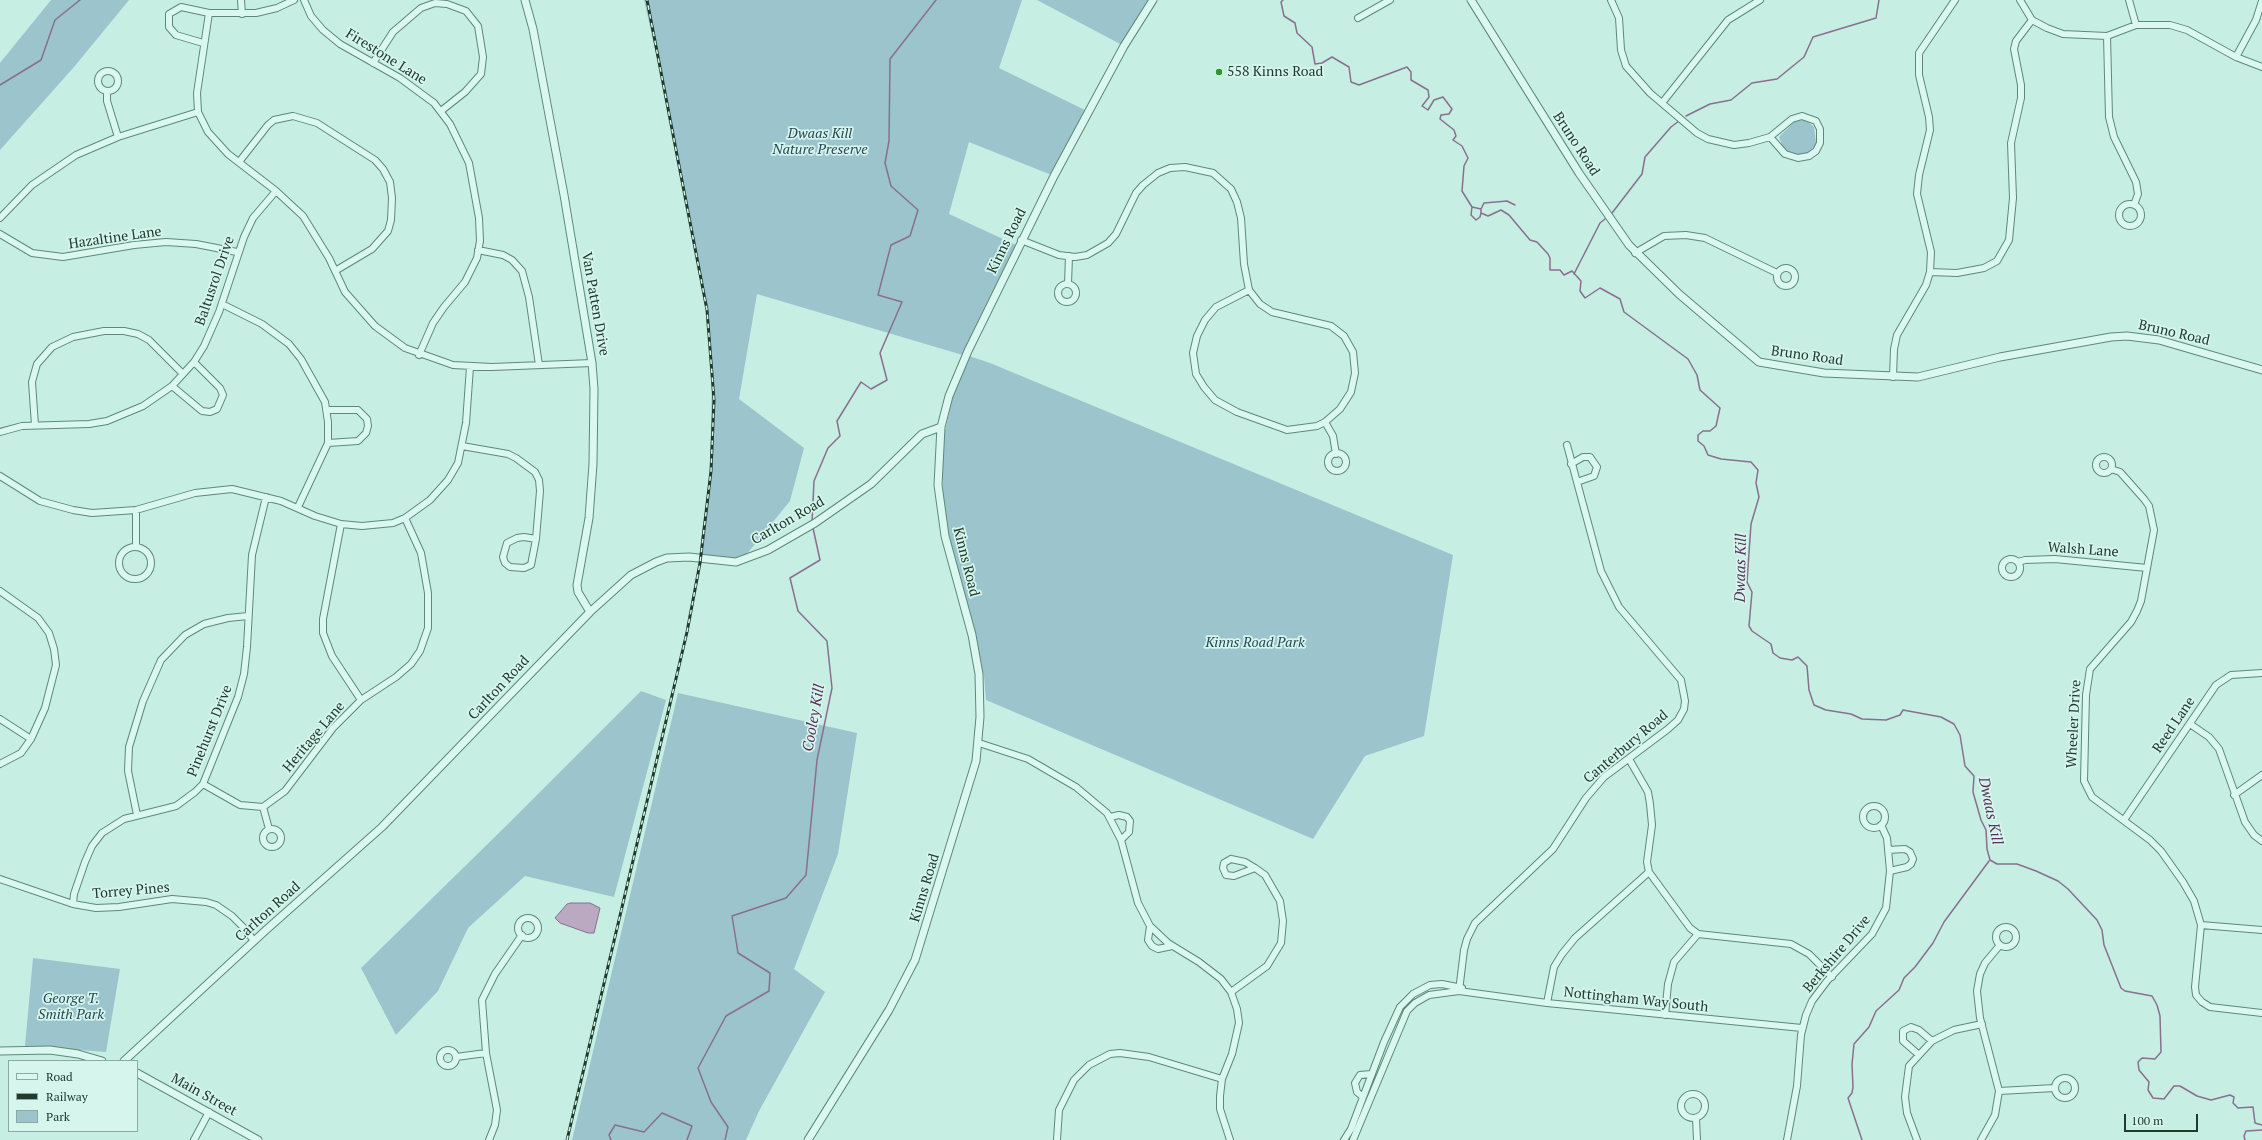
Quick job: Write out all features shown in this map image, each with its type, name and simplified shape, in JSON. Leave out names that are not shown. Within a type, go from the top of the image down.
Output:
[{"type":"street","points":[[240,0],[242,14]]},
{"type":"street","points":[[203,43],[176,35],[169,27],[168,20],[172,12],[181,7],[209,13],[242,14],[277,8],[294,0]]},
{"type":"street","name":"Firestone Lane","points":[[304,0],[311,16],[323,30],[340,44],[425,95],[440,111],[459,140],[474,179],[479,218],[478,250],[471,272],[433,324],[419,354]]},
{"type":"street","name":"Van Patten Drive","points":[[525,0],[533,30],[561,180],[592,363],[594,389],[593,464],[589,518],[577,585],[578,592],[590,612]]},
{"type":"street","name":"Kinns Road","points":[[808,1140],[890,1010],[915,960],[976,761],[979,743],[980,701],[977,661],[940,511],[938,485],[942,427],[949,396],[1021,240],[1124,46],[1153,0]]},
{"type":"street","points":[[1358,18],[1390,0]]},
{"type":"street","name":"Bruno Road","points":[[1471,0],[1579,173],[1635,253],[1679,294],[1759,362],[1824,373],[1918,377],[2000,357],[2111,337],[2127,336],[2159,340],[2262,370]]},
{"type":"street","points":[[1611,0],[1619,18],[1621,50],[1626,66],[1639,83],[1697,133],[1708,139],[1734,145],[1749,143],[1770,137],[1792,119],[1802,116],[1816,121],[1821,137],[1816,151],[1809,156],[1798,158],[1785,154],[1770,137]]},
{"type":"street","points":[[1662,103],[1728,20],[1760,0]]},
{"type":"street","points":[[1893,377],[1894,349],[1897,335],[1926,285],[1930,272],[1931,252],[1917,194],[1919,174],[1930,130],[1929,117],[1918,64],[1919,53],[1955,0]]},
{"type":"street","points":[[2020,0],[2032,20],[2046,28],[2063,34],[2107,36],[2136,25],[2170,25],[2187,30],[2236,57],[2262,67]]},
{"type":"street","points":[[2129,0],[2136,25]]},
{"type":"street","points":[[2236,57],[2256,20],[2262,1]]},
{"type":"street","points":[[373,63],[393,32],[421,8],[434,3],[447,4],[466,11],[478,26],[483,57],[481,74],[465,92],[440,111]]},
{"type":"street","points":[[209,13],[203,43],[197,93],[198,112],[213,139],[276,191],[303,216],[329,258],[345,292],[362,314],[391,339],[419,354],[442,363],[470,367],[592,363]]},
{"type":"street","points":[[1930,272],[1957,273],[1984,268],[1997,261],[2009,240],[2013,198],[2011,143],[2021,98],[2021,85],[2014,49],[2016,41],[2032,20]]},
{"type":"street","points":[[2107,36],[2109,117],[2114,137],[2136,182],[2138,194],[2134,205]]},
{"type":"street","points":[[107,91],[107,101],[118,137]]},
{"type":"street","points":[[0,218],[32,185],[76,155],[118,137],[198,112]]},
{"type":"street","points":[[239,162],[268,124],[274,120],[293,116],[317,123],[375,160],[384,169],[390,182],[392,198],[391,220],[388,231],[372,249],[335,271]]},
{"type":"street","points":[[1021,240],[1039,249],[1069,256],[1087,255],[1108,243],[1116,234],[1136,194],[1143,185],[1158,173],[1177,167],[1193,168],[1216,175],[1231,189],[1237,202],[1241,218],[1244,264],[1249,290],[1260,304],[1272,312],[1331,326],[1344,336],[1352,352],[1355,373],[1351,392],[1340,409],[1325,422],[1317,426],[1287,430],[1262,423],[1215,400],[1196,374],[1192,353],[1197,336],[1205,320],[1216,307],[1249,290]]},
{"type":"street","name":"Baltusrol Drive","points":[[0,432],[22,426],[89,424],[108,420],[157,399],[172,386],[194,362],[214,326],[237,252],[253,218],[276,191]]},
{"type":"street","name":"Hazaltine Lane","points":[[0,234],[32,253],[63,257],[134,245],[166,242],[196,244],[237,252]]},
{"type":"street","points":[[1635,253],[1664,236],[1686,235],[1705,238],[1777,273]]},
{"type":"street","points":[[478,250],[502,254],[512,260],[522,271],[530,305],[539,365]]},
{"type":"street","points":[[1068,284],[1069,256]]},
{"type":"street","points":[[222,304],[262,324],[289,344],[302,359],[317,386],[327,410],[328,443],[298,507]]},
{"type":"street","points":[[35,425],[32,382],[37,364],[52,347],[73,337],[109,330],[138,334],[149,340],[183,374]]},
{"type":"street","points":[[172,386],[202,411],[210,412],[217,409],[223,395],[220,388],[194,362]]},
{"type":"street","points":[[0,476],[40,501],[73,510],[92,513],[136,510],[178,497],[213,490],[232,489],[266,497],[298,507],[315,516],[341,524],[379,526],[405,518],[430,500],[448,480],[458,463],[466,423],[470,367]]},
{"type":"street","points":[[327,410],[358,410],[367,419],[368,426],[366,433],[358,441],[328,443]]},
{"type":"street","points":[[1325,422],[1333,436],[1336,454]]},
{"type":"street","name":"Carlton Road","points":[[125,1060],[254,941],[382,827],[473,736],[498,706],[590,612],[632,575],[656,562],[679,557],[736,562],[768,550],[815,523],[871,484],[922,434],[942,427]]},
{"type":"street","name":"Canterbury Road","points":[[1459,989],[1467,939],[1475,923],[1553,849],[1592,790],[1604,777],[1678,720],[1684,709],[1684,688],[1678,676],[1619,607],[1596,558],[1567,445]]},
{"type":"street","points":[[462,446],[508,454],[535,472],[539,480],[540,491],[536,539],[533,560],[528,567],[510,567],[505,563],[504,550],[507,543],[517,538],[536,539]]},
{"type":"street","points":[[1571,464],[1583,456],[1590,457],[1597,467],[1594,476],[1577,482]]},
{"type":"street","name":"Wheeler Drive","points":[[2111,469],[2120,472],[2149,506],[2154,530],[2137,611],[2131,622],[2090,669],[2086,695],[2084,781],[2092,797],[2150,840],[2170,863],[2194,901],[2201,925],[2196,978],[2196,995],[2202,1002],[2210,1007],[2262,1013]]},
{"type":"street","name":"Pinehurst Drive","points":[[73,904],[74,894],[92,846],[102,832],[117,822],[138,815],[166,810],[176,806],[203,784],[238,698],[246,660],[252,555],[266,497]]},
{"type":"street","points":[[136,510],[136,547]]},
{"type":"street","name":"Heritage Lane","points":[[263,807],[285,791],[333,728],[361,700],[396,677],[411,664],[420,651],[428,628],[428,594],[421,553],[405,518]]},
{"type":"street","points":[[341,524],[323,619],[323,633],[332,656],[361,700]]},
{"type":"street","points":[[136,547],[147,553],[150,565],[144,575],[132,578],[122,572],[119,561],[125,551],[136,547]]},
{"type":"street","name":"Walsh Lane","points":[[2018,562],[2025,560],[2055,559],[2147,568]]},
{"type":"street","points":[[0,591],[38,618],[49,633],[54,649],[56,665],[45,708],[31,740],[21,753],[0,764]]},
{"type":"street","points":[[138,815],[128,770],[129,747],[143,700],[161,660],[178,641],[204,624],[228,618],[248,616]]},
{"type":"street","name":"Reed Lane","points":[[2124,820],[2223,678],[2242,673],[2262,673]]},
{"type":"street","points":[[0,719],[31,740]]},
{"type":"street","points":[[2190,724],[2209,737],[2219,749],[2234,795],[2245,822],[2254,835],[2262,841]]},
{"type":"street","points":[[979,743],[1009,752],[1049,770],[1076,787],[1110,817],[1122,840],[1138,903],[1150,926],[1172,946],[1216,975],[1231,992],[1237,1009],[1239,1022],[1232,1054],[1222,1079],[1220,1109],[1230,1140]]},
{"type":"street","points":[[1629,759],[1648,792],[1652,825],[1647,862],[1649,872],[1683,920],[1698,934],[1791,944],[1809,954],[1832,977]]},
{"type":"street","points":[[2234,795],[2262,775]]},
{"type":"street","points":[[203,784],[240,805],[263,807],[269,829]]},
{"type":"street","points":[[1110,817],[1119,815],[1127,817],[1130,821],[1129,832],[1122,840]]},
{"type":"street","name":"Berkshire Drive","points":[[1787,1140],[1797,1086],[1802,1028],[1812,1001],[1872,934],[1881,919],[1888,902],[1890,871],[1888,850],[1881,825]]},
{"type":"street","points":[[1888,850],[1905,849],[1910,852],[1913,859],[1911,864],[1907,867],[1890,871]]},
{"type":"street","points":[[1231,992],[1267,966],[1281,942],[1283,921],[1280,901],[1265,875],[1255,868],[1245,862],[1231,859],[1226,860],[1222,868],[1226,875],[1234,876],[1255,868]]},
{"type":"street","points":[[1548,1003],[1554,967],[1562,954],[1575,938],[1649,872]]},
{"type":"street","name":"Torrey Pines","points":[[0,879],[73,904],[96,908],[119,907],[172,899],[195,900],[216,906],[232,916],[246,929],[254,941]]},
{"type":"street","points":[[2201,925],[2262,930]]},
{"type":"street","points":[[1150,926],[1148,940],[1152,946],[1158,949],[1172,946]]},
{"type":"street","points":[[1665,1015],[1668,984],[1674,962],[1698,934]]},
{"type":"street","points":[[489,1140],[495,1125],[497,1110],[486,1053],[481,1008],[482,1000],[494,974],[522,936]]},
{"type":"street","points":[[1981,1140],[1995,1115],[1999,1090],[1978,1004],[1979,980],[1985,963],[2000,945]]},
{"type":"street","name":"Nottingham Way South","points":[[1344,1140],[1363,1097],[1395,1016],[1407,1000],[1421,989],[1430,985],[1442,984],[1468,992],[1548,1003],[1802,1028]]},
{"type":"street","name":"Nottingham Way South","points":[[1353,1140],[1407,1011],[1415,1003],[1429,995],[1459,989]]},
{"type":"street","points":[[1917,1140],[1907,1113],[1905,1097],[1908,1070],[1918,1054],[1932,1041],[1950,1031],[1982,1024]]},
{"type":"street","points":[[1918,1054],[1902,1041],[1903,1031],[1911,1027],[1919,1030],[1932,1041]]},
{"type":"street","points":[[0,1051],[50,1050],[78,1054],[99,1060]]},
{"type":"street","points":[[456,1057],[486,1053]]},
{"type":"street","points":[[1057,1140],[1059,1110],[1074,1080],[1089,1065],[1110,1054],[1120,1053],[1149,1057],[1222,1079]]},
{"type":"street","name":"Main Street","points":[[138,1074],[258,1140]]},
{"type":"street","points":[[1363,1097],[1357,1092],[1355,1083],[1360,1075],[1371,1074]]},
{"type":"street","points":[[1999,1090],[2055,1088]]},
{"type":"street","points":[[1690,1094],[1701,1097],[1705,1105],[1703,1113],[1696,1118],[1687,1117],[1681,1108],[1683,1099],[1690,1094]]},
{"type":"street","points":[[194,1140],[208,1112]]},
{"type":"street","points":[[1696,1118],[1698,1140]]},
{"type":"green space","points":[[51,0],[129,0],[74,67],[0,150],[0,63]]},
{"type":"green space","name":"Dwaas Kill Nature Preserve","points":[[644,0],[1022,0],[999,68],[1089,112],[1054,176],[969,142],[949,214],[1018,246],[966,356],[757,294],[739,399],[804,448],[790,501],[742,560],[701,559],[710,476],[712,371],[707,315],[664,88]]},
{"type":"green space","points":[[1037,0],[1154,0],[1124,46]]},
{"type":"green space","points":[[1802,120],[1807,121],[1814,127],[1816,143],[1814,148],[1807,154],[1792,154],[1783,148],[1779,137],[1794,122]]},
{"type":"green space","name":"Kinns Road Park","points":[[969,356],[990,363],[1453,555],[1424,736],[1365,756],[1313,839],[986,700],[984,676],[971,615],[954,561],[943,510],[942,445],[953,395]]},
{"type":"green space","points":[[641,691],[666,700],[614,897],[525,876],[468,928],[438,991],[396,1035],[361,968]]},
{"type":"green space","points":[[678,693],[857,733],[838,854],[794,969],[825,992],[759,1111],[746,1140],[572,1140]]},
{"type":"green space","name":"George T. Smith Park","points":[[33,958],[120,969],[106,1052],[25,1046]]},
{"type":"shaded area","points":[[590,903],[600,908],[594,933],[588,933],[560,923],[555,918],[567,904]]},
{"type":"waterway","points":[[0,85],[41,60],[55,20],[80,0]]},
{"type":"waterway","name":"Cooley Kill","points":[[812,522],[814,481],[828,448],[840,436],[837,421],[861,382],[871,389],[887,380],[880,353],[902,302],[878,295],[891,245],[910,236],[918,210],[891,186],[885,163],[889,141],[890,59],[936,0]]},
{"type":"waterway","name":"Dwaas Kill","points":[[1283,0],[1281,2],[1284,16],[1295,23],[1297,33],[1312,47],[1315,64],[1322,63],[1332,57],[1349,67],[1351,82],[1359,85],[1407,67],[1411,72],[1411,80],[1428,90],[1429,97],[1422,106],[1428,110],[1434,100],[1443,97],[1452,109],[1449,114],[1441,115],[1440,119],[1454,130],[1456,136],[1453,140],[1462,146],[1468,158],[1464,166],[1462,191],[1472,207],[1481,209],[1481,213],[1488,216],[1501,210],[1509,215],[1530,240],[1537,242],[1548,254],[1550,258],[1550,270],[1560,270],[1564,275],[1572,271],[1581,281],[1580,291],[1585,298],[1600,288],[1620,299],[1624,312],[1688,359],[1697,375],[1700,390],[1720,408],[1716,426],[1710,431],[1703,431],[1698,435],[1698,441],[1704,446],[1708,455],[1721,459],[1751,462],[1758,470],[1756,483],[1759,497],[1751,524],[1747,582],[1752,592],[1749,626],[1752,631],[1771,644],[1773,653],[1780,658],[1792,660],[1798,657],[1807,666],[1809,690],[1814,705],[1826,710],[1851,714],[1862,719],[1886,720],[1900,715],[1903,710],[1941,717],[1954,724],[1960,735],[1965,766],[1974,776],[1973,792],[1981,820],[1986,830],[1987,849],[1990,860],[1997,864],[2017,864],[2036,871],[2058,881],[2068,889],[2097,920],[2102,930],[2104,945],[2121,988],[2125,991],[2152,996],[2157,1005],[2160,1016],[2161,1052],[2155,1059],[2142,1058],[2138,1062],[2139,1070],[2149,1082],[2148,1090],[2153,1098],[2164,1099],[2174,1086],[2180,1086],[2197,1096],[2211,1100],[2230,1095],[2234,1097],[2233,1103],[2238,1108],[2253,1107],[2255,1123],[2262,1125]]},
{"type":"waterway","points":[[1686,116],[1710,104],[1731,100],[1752,83],[1777,79],[1804,57],[1813,37],[1876,18],[1879,0]]},
{"type":"waterway","points":[[1612,213],[1642,174],[1645,157],[1671,127],[1679,121]]},
{"type":"waterway","points":[[1481,209],[1484,203],[1507,201],[1515,205]]},
{"type":"waterway","points":[[1472,207],[1471,215],[1476,220],[1480,217],[1481,213]]},
{"type":"waterway","points":[[1574,274],[1600,223],[1605,219]]},
{"type":"waterway","name":"Cooley Kill","points":[[725,1140],[728,1127],[711,1102],[698,1068],[726,1016],[769,991],[770,973],[738,953],[732,916],[786,898],[806,875],[817,760],[832,688],[827,641],[798,611],[790,578],[820,560],[813,528]]},
{"type":"waterway","points":[[1862,1140],[1848,1098],[1852,1093],[1853,1087],[1852,1064],[1854,1044],[1869,1027],[1876,1011],[1899,990],[1904,978],[1915,967],[1933,943],[1944,922],[1989,861]]},
{"type":"waterway","name":"Cooley Kill","points":[[611,1140],[609,1135],[615,1125],[644,1132],[662,1113],[692,1126],[687,1140]]},
{"type":"waterway","name":"Dwaas Kill","points":[[2245,1140],[2244,1136],[2246,1131],[2262,1130]]},
{"type":"railway","points":[[567,1140],[687,632],[700,563],[711,471],[714,400],[707,310],[647,0]]},
{"type":"place","name":"558 Kinns Road","points":[[1219,72]]}]
